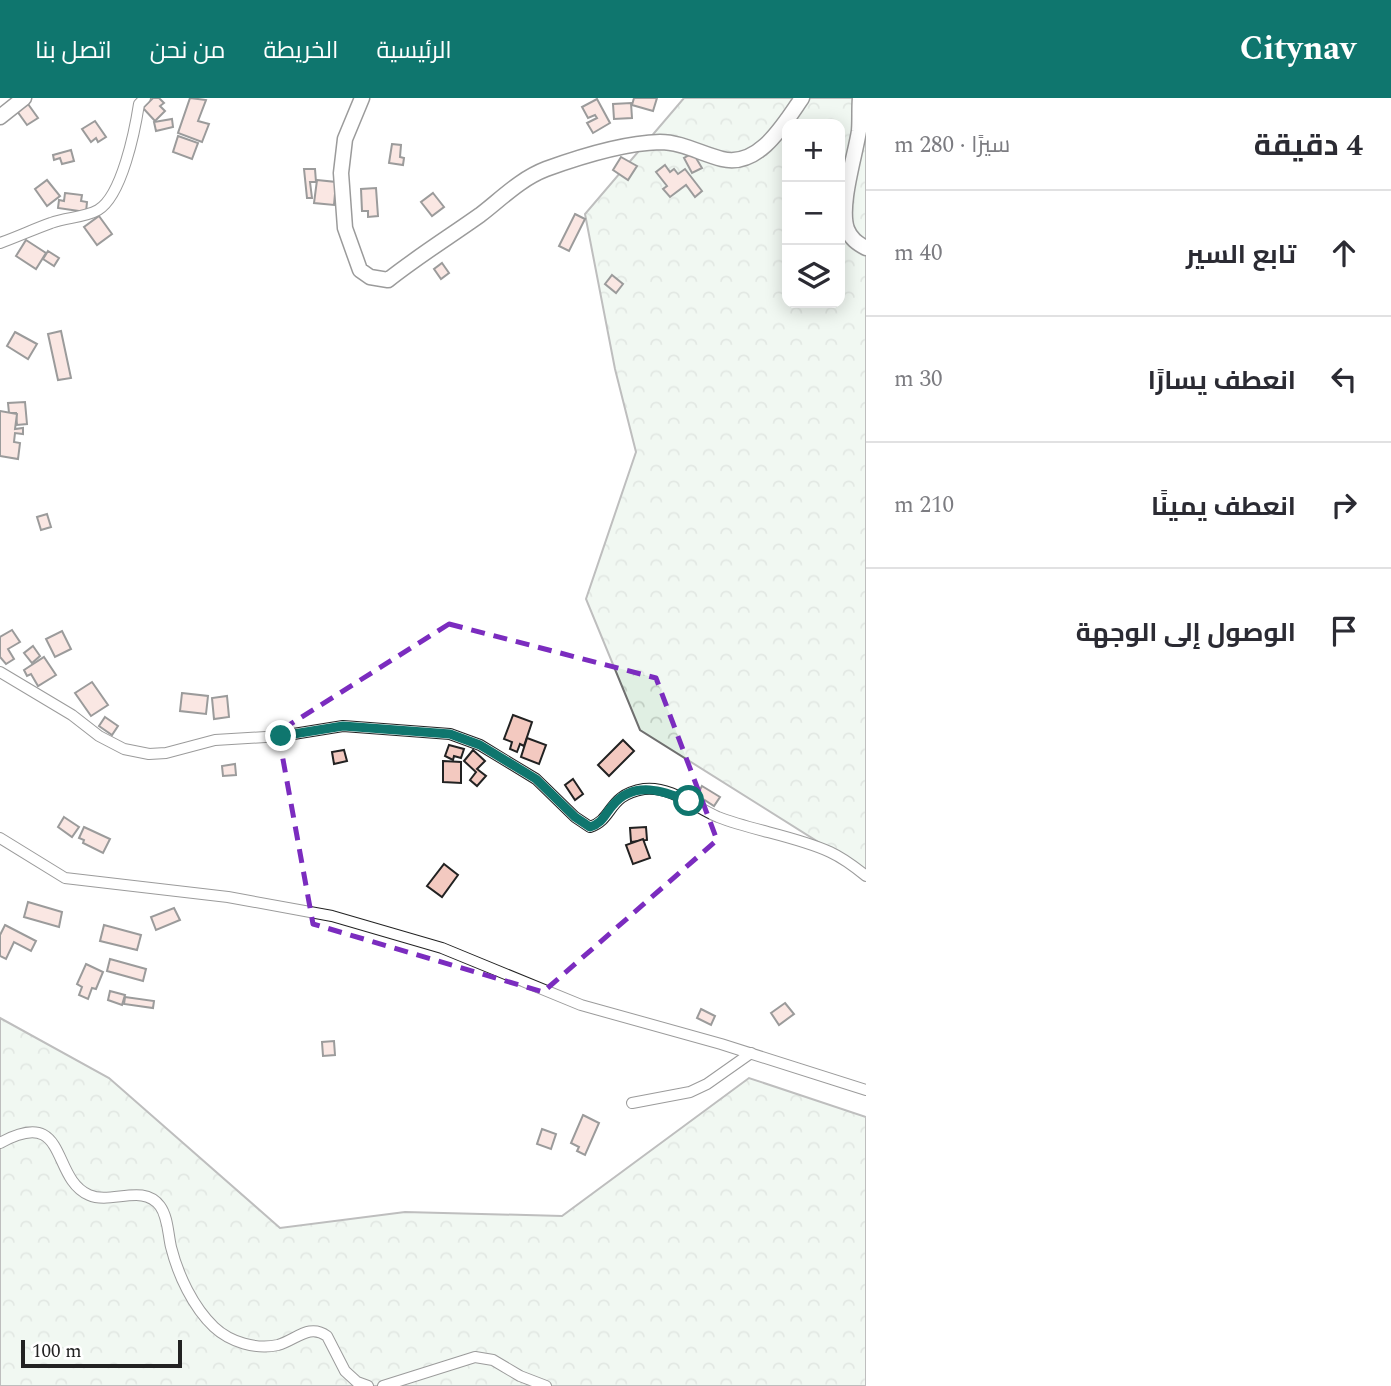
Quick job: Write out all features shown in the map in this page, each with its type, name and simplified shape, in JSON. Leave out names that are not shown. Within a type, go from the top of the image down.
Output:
[{"type":"street","points":[[0,117],[23,98]]},
{"type":"street","points":[[0,243],[53,222],[82,217],[100,209],[110,197],[121,174],[139,104],[145,98]]},
{"type":"street","points":[[362,98],[345,139],[341,173],[345,228],[360,270],[370,277],[388,280],[482,214],[512,188],[543,170],[630,145],[663,142],[724,159],[742,160],[759,151],[802,98]]},
{"type":"street","points":[[860,98],[859,129],[846,213],[847,228],[855,242],[866,248]]},
{"type":"street","points":[[0,672],[72,715],[99,736],[124,749],[149,754],[166,753],[215,740],[222,742],[243,737],[281,736],[343,726],[450,734],[480,745],[536,779],[575,817],[590,827],[600,824],[614,803],[628,793],[661,789],[717,817],[830,852],[866,876]]},
{"type":"street","points":[[0,838],[65,878],[228,897],[332,916],[442,948],[581,1006],[751,1053],[866,1090]]},
{"type":"street","points":[[632,1103],[690,1092],[707,1084],[751,1053]]},
{"type":"street","points":[[0,1143],[17,1134],[39,1133],[52,1142],[76,1185],[83,1192],[99,1198],[136,1195],[151,1198],[165,1216],[172,1250],[188,1291],[213,1326],[240,1343],[260,1346],[281,1344],[309,1331],[322,1332],[345,1371],[356,1382],[368,1386]]},
{"type":"street","points":[[383,1386],[419,1377],[475,1357],[493,1360],[520,1376],[546,1386]]},
{"type":"highlighted area","points":[[449,624],[656,678],[717,840],[543,992],[313,924],[278,732]]},
{"type":"green space","points":[[684,98],[866,98],[866,872],[640,730],[586,599],[636,452],[615,369],[585,214]]},
{"type":"green space","points":[[0,1018],[109,1078],[280,1228],[405,1212],[562,1216],[749,1078],[866,1117],[866,1386],[0,1386]]},
{"type":"building","points":[[153,98],[159,98],[164,103],[160,106],[165,111],[155,121],[143,108]]},
{"type":"building","points":[[190,98],[206,100],[198,121],[209,124],[202,142],[178,133]]},
{"type":"building","points":[[634,98],[657,98],[653,111],[632,105]]},
{"type":"building","points":[[597,99],[610,123],[593,133],[587,123],[597,118],[595,115],[588,118],[582,107]]},
{"type":"building","points":[[631,103],[632,118],[614,119],[613,104]]},
{"type":"building","points":[[28,104],[38,118],[27,125],[17,111]]},
{"type":"building","points":[[172,119],[173,127],[156,131],[154,122]]},
{"type":"building","points":[[95,121],[106,137],[98,142],[96,138],[91,142],[82,129]]},
{"type":"building","points":[[178,136],[198,143],[192,159],[173,152]]},
{"type":"building","points":[[392,144],[401,145],[400,157],[404,158],[403,165],[389,163]]},
{"type":"building","points":[[71,150],[74,161],[62,164],[60,158],[54,160],[53,155]]},
{"type":"building","points":[[693,153],[702,168],[692,173],[684,158]]},
{"type":"building","points":[[621,157],[637,166],[628,180],[613,170]]},
{"type":"building","points":[[665,165],[670,172],[674,169],[678,174],[685,169],[702,191],[695,197],[686,185],[670,197],[663,189],[667,186],[656,172]]},
{"type":"building","points":[[304,169],[315,169],[316,182],[310,182],[312,198],[307,198]]},
{"type":"building","points":[[47,180],[60,196],[47,206],[35,189]]},
{"type":"building","points":[[317,180],[336,182],[334,205],[314,203]]},
{"type":"building","points":[[376,188],[378,216],[368,217],[368,211],[362,211],[361,189]]},
{"type":"building","points":[[65,193],[82,195],[81,201],[87,202],[86,212],[58,208],[59,200],[64,201]]},
{"type":"building","points":[[433,193],[444,207],[432,216],[421,202]]},
{"type":"building","points":[[575,214],[585,219],[569,251],[559,246]]},
{"type":"building","points":[[99,216],[112,234],[97,245],[84,227]]},
{"type":"building","points":[[26,240],[46,253],[36,269],[16,256]]},
{"type":"building","points":[[48,251],[59,258],[54,266],[43,259]]},
{"type":"building","points":[[442,263],[449,273],[441,279],[434,269]]},
{"type":"building","points":[[612,275],[623,284],[616,293],[605,284]]},
{"type":"building","points":[[61,331],[71,378],[58,380],[48,334]]},
{"type":"building","points":[[15,332],[37,344],[28,359],[7,346]]},
{"type":"building","points":[[25,402],[27,424],[17,425],[16,413],[9,413],[8,403]]},
{"type":"building","points":[[0,411],[17,414],[15,429],[23,428],[23,434],[15,433],[14,442],[20,443],[18,459],[0,456]]},
{"type":"building","points":[[47,514],[51,527],[41,530],[37,517]]},
{"type":"building","points":[[12,630],[20,642],[8,649],[14,659],[6,664],[0,657],[0,637]]},
{"type":"building","points":[[62,631],[71,649],[55,657],[46,639]]},
{"type":"building","points":[[33,646],[40,656],[32,663],[24,653]]},
{"type":"building","points":[[44,657],[56,675],[38,686],[31,674],[27,676],[24,670]]},
{"type":"building","points":[[92,682],[108,705],[91,716],[75,693]]},
{"type":"building","points":[[182,693],[208,696],[206,714],[180,711]]},
{"type":"building","points":[[227,696],[229,717],[214,719],[212,698]]},
{"type":"building","points":[[513,715],[532,722],[524,746],[520,744],[517,752],[510,749],[512,742],[504,739]]},
{"type":"building","points":[[105,717],[118,726],[112,735],[99,726]]},
{"type":"building","points":[[527,738],[546,745],[539,764],[521,757]]},
{"type":"building","points":[[623,740],[634,751],[609,776],[598,765]]},
{"type":"building","points":[[449,745],[464,749],[461,758],[454,756],[453,760],[445,756]]},
{"type":"building","points":[[344,750],[347,761],[334,764],[332,752]]},
{"type":"building","points":[[473,750],[485,761],[477,769],[486,776],[477,786],[470,780],[476,772],[464,761]]},
{"type":"building","points":[[443,761],[461,762],[461,783],[443,782]]},
{"type":"building","points":[[235,764],[236,775],[223,776],[222,766]]},
{"type":"building","points":[[573,779],[583,794],[575,800],[565,785]]},
{"type":"building","points":[[702,786],[720,797],[714,806],[697,795]]},
{"type":"building","points":[[64,817],[79,827],[72,837],[58,827]]},
{"type":"building","points":[[84,827],[110,839],[103,853],[83,843],[84,840],[79,838]]},
{"type":"building","points":[[646,827],[647,840],[631,842],[630,828]]},
{"type":"building","points":[[643,839],[650,858],[633,864],[626,845]]},
{"type":"building","points":[[444,864],[458,875],[442,897],[427,886]]},
{"type":"building","points":[[28,902],[62,912],[59,927],[24,917]]},
{"type":"building","points":[[174,908],[180,920],[156,930],[151,917]]},
{"type":"building","points":[[5,925],[36,941],[31,951],[14,942],[6,959],[0,956],[0,935]]},
{"type":"building","points":[[104,925],[141,935],[137,950],[100,941]]},
{"type":"building","points":[[110,959],[146,969],[143,981],[107,971]]},
{"type":"building","points":[[86,964],[103,972],[96,989],[92,988],[88,999],[79,995],[82,987],[77,984]]},
{"type":"building","points":[[110,991],[125,995],[122,1005],[108,1000]]},
{"type":"building","points":[[125,997],[154,1001],[153,1008],[124,1004]]},
{"type":"building","points":[[785,1003],[794,1014],[779,1025],[771,1013]]},
{"type":"building","points":[[701,1009],[715,1016],[711,1025],[697,1018]]},
{"type":"building","points":[[334,1041],[335,1055],[323,1056],[322,1042]]},
{"type":"building","points":[[583,1115],[599,1123],[585,1155],[577,1151],[579,1147],[571,1143]]},
{"type":"building","points":[[542,1129],[556,1134],[551,1149],[537,1144]]},
{"type":"route","points":[[281,736],[343,726],[450,734],[480,745],[536,779],[575,817],[590,827],[600,824],[614,803],[628,793],[661,789],[689,801]]}]
